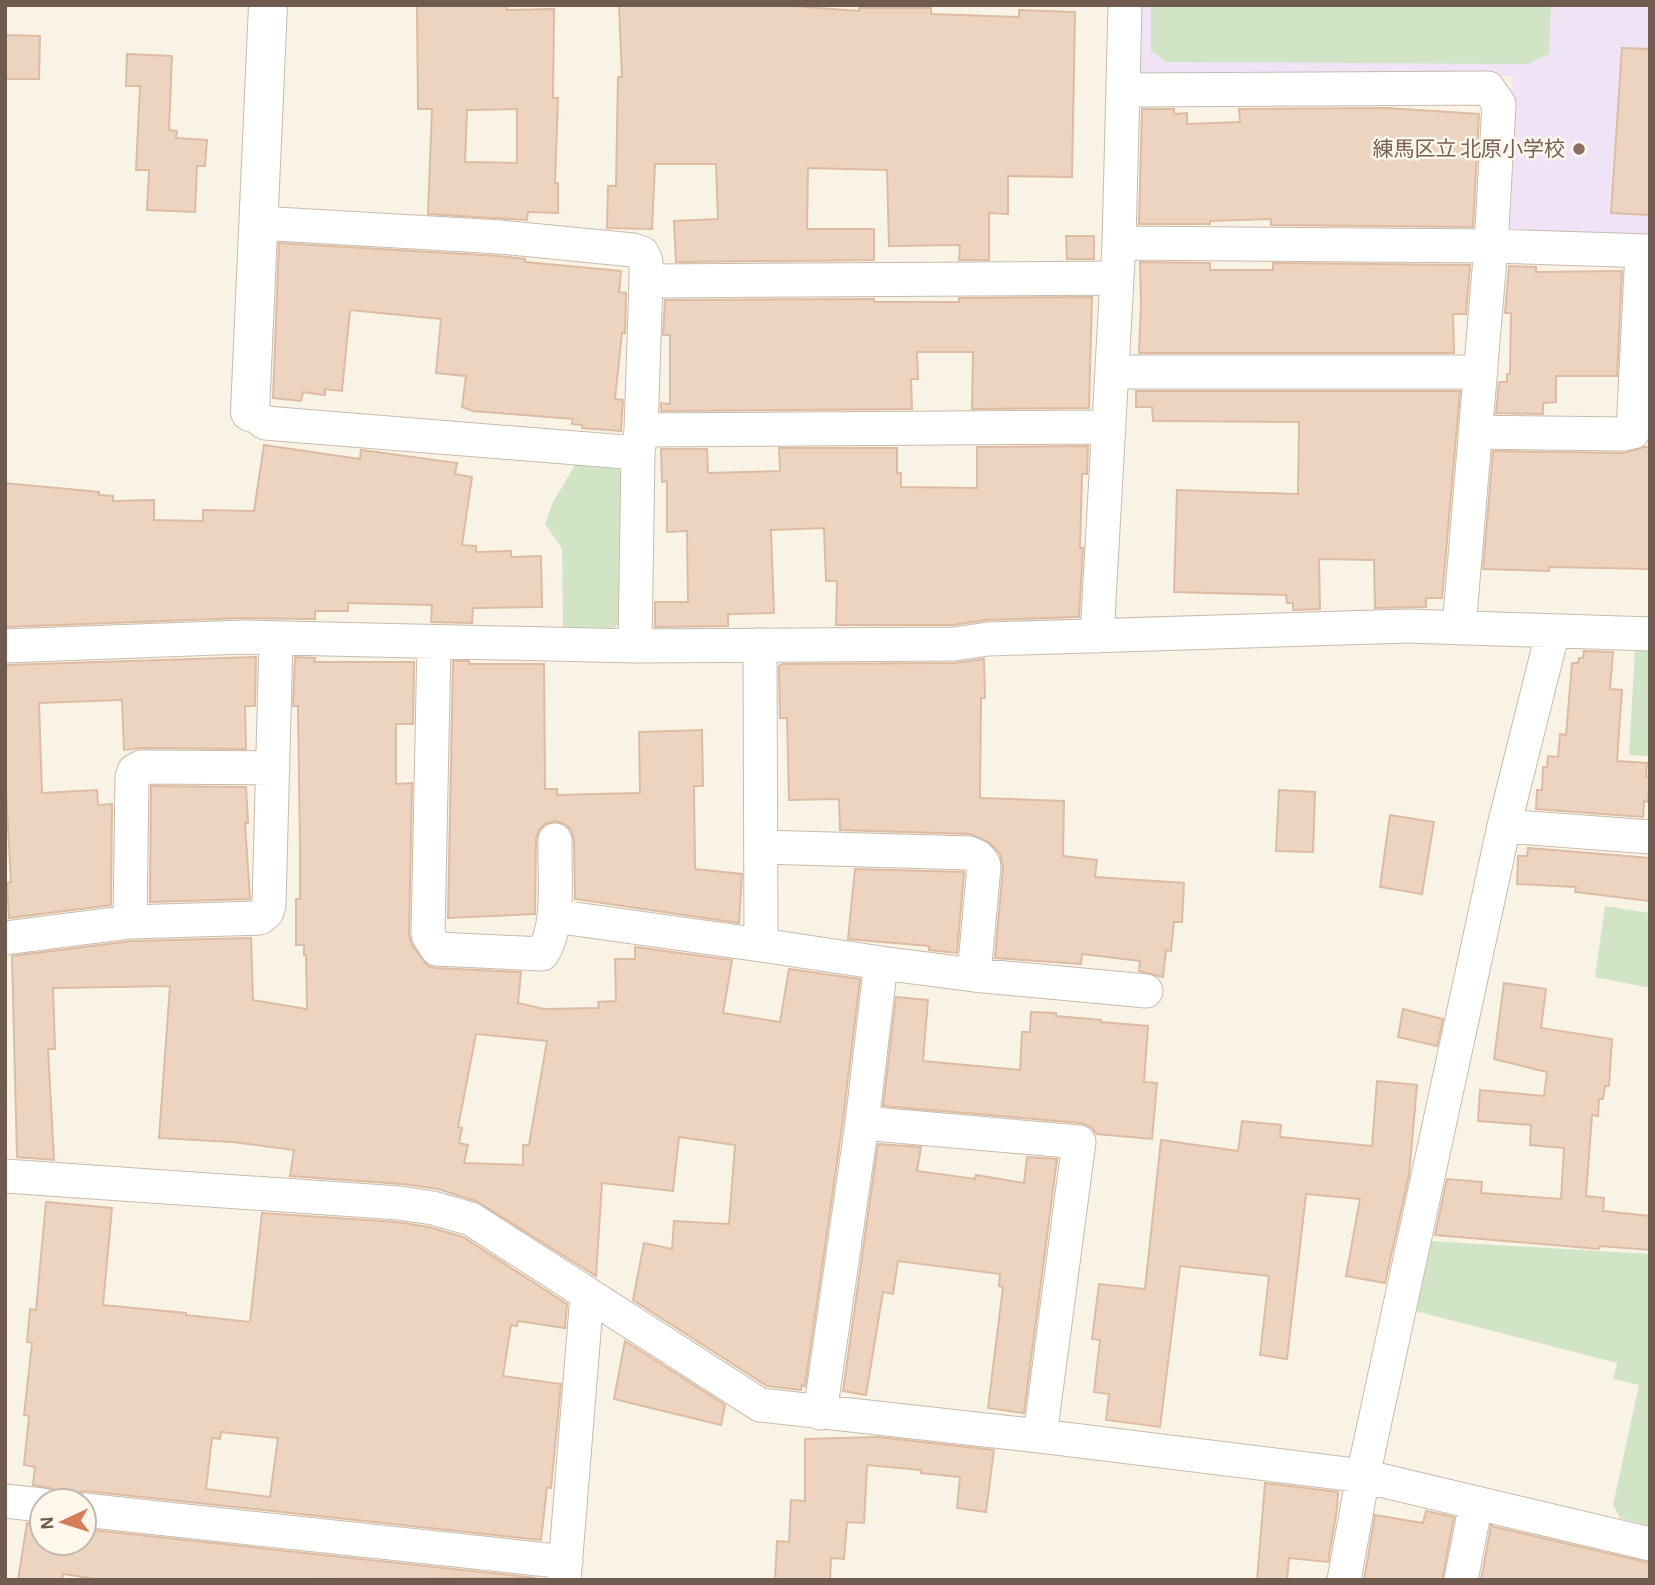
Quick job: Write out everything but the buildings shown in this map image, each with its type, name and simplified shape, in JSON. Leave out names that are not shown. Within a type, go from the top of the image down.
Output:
[{"type":"street","points":[[268,5],[250,411],[265,423],[639,442],[1109,427]]},
{"type":"street","points":[[1097,636],[1119,243],[1125,5]]},
{"type":"street","points":[[1124,90],[1488,88],[1499,104],[1491,246],[1460,628]]},
{"type":"street","points":[[259,223],[500,237],[642,253],[646,261],[646,281],[639,442],[635,646]]},
{"type":"street","points":[[1119,243],[1491,246],[1646,251],[1633,432],[1476,432]]},
{"type":"street","points":[[646,281],[1117,278]]},
{"type":"street","points":[[1112,372],[1480,372]]},
{"type":"street","points":[[5,646],[276,638],[635,646],[954,644],[988,639],[1408,626],[1650,634]]},
{"type":"street","points":[[1344,1580],[1363,1476],[1504,826],[1553,631]]},
{"type":"street","points":[[5,938],[130,922],[260,918],[267,912],[270,905],[276,638]]},
{"type":"street","points":[[434,642],[428,936],[437,948],[542,954],[550,942],[554,916],[555,841]]},
{"type":"street","points":[[760,645],[761,945]]},
{"type":"street","points":[[130,922],[134,771],[141,768],[273,768]]},
{"type":"street","points":[[1504,826],[1650,837]]},
{"type":"street","points":[[761,847],[969,853],[982,859],[984,866],[974,975]]},
{"type":"street","points":[[554,916],[974,975],[1146,991]]},
{"type":"street","points":[[820,1413],[862,1123],[881,963]]},
{"type":"street","points":[[862,1123],[1079,1142],[1041,1436]]},
{"type":"street","points":[[5,1176],[433,1208],[471,1219],[754,1402],[820,1413],[1041,1436],[1363,1476],[1650,1544]]},
{"type":"street","points":[[98,1512],[565,1571],[587,1295]]},
{"type":"street","points":[[5,1501],[28,1503]]},
{"type":"street","points":[[1461,1580],[1476,1503]]},
{"type":"shaded area","name":"練馬区立 北原小学校","points":[[1131,5],[1650,5],[1650,237],[1513,233],[1503,221],[1513,76],[1143,74],[1133,66]]},
{"type":"green space","points":[[1151,5],[1551,5],[1549,54],[1528,64],[1166,62],[1151,51]]},
{"type":"green space","points":[[579,458],[613,462],[625,477],[622,619],[612,631],[563,630],[562,548],[545,524],[552,504]]},
{"type":"green space","points":[[1635,648],[1650,649],[1650,756],[1629,755]]},
{"type":"green space","points":[[1605,906],[1650,913],[1650,988],[1595,977]]},
{"type":"green space","points":[[1429,1241],[1650,1254],[1650,1526],[1620,1518],[1613,1505],[1639,1385],[1613,1379],[1617,1363],[1415,1311]]},
{"type":"place","name":"練馬区立 北原小学校","points":[[1579,149]]}]
